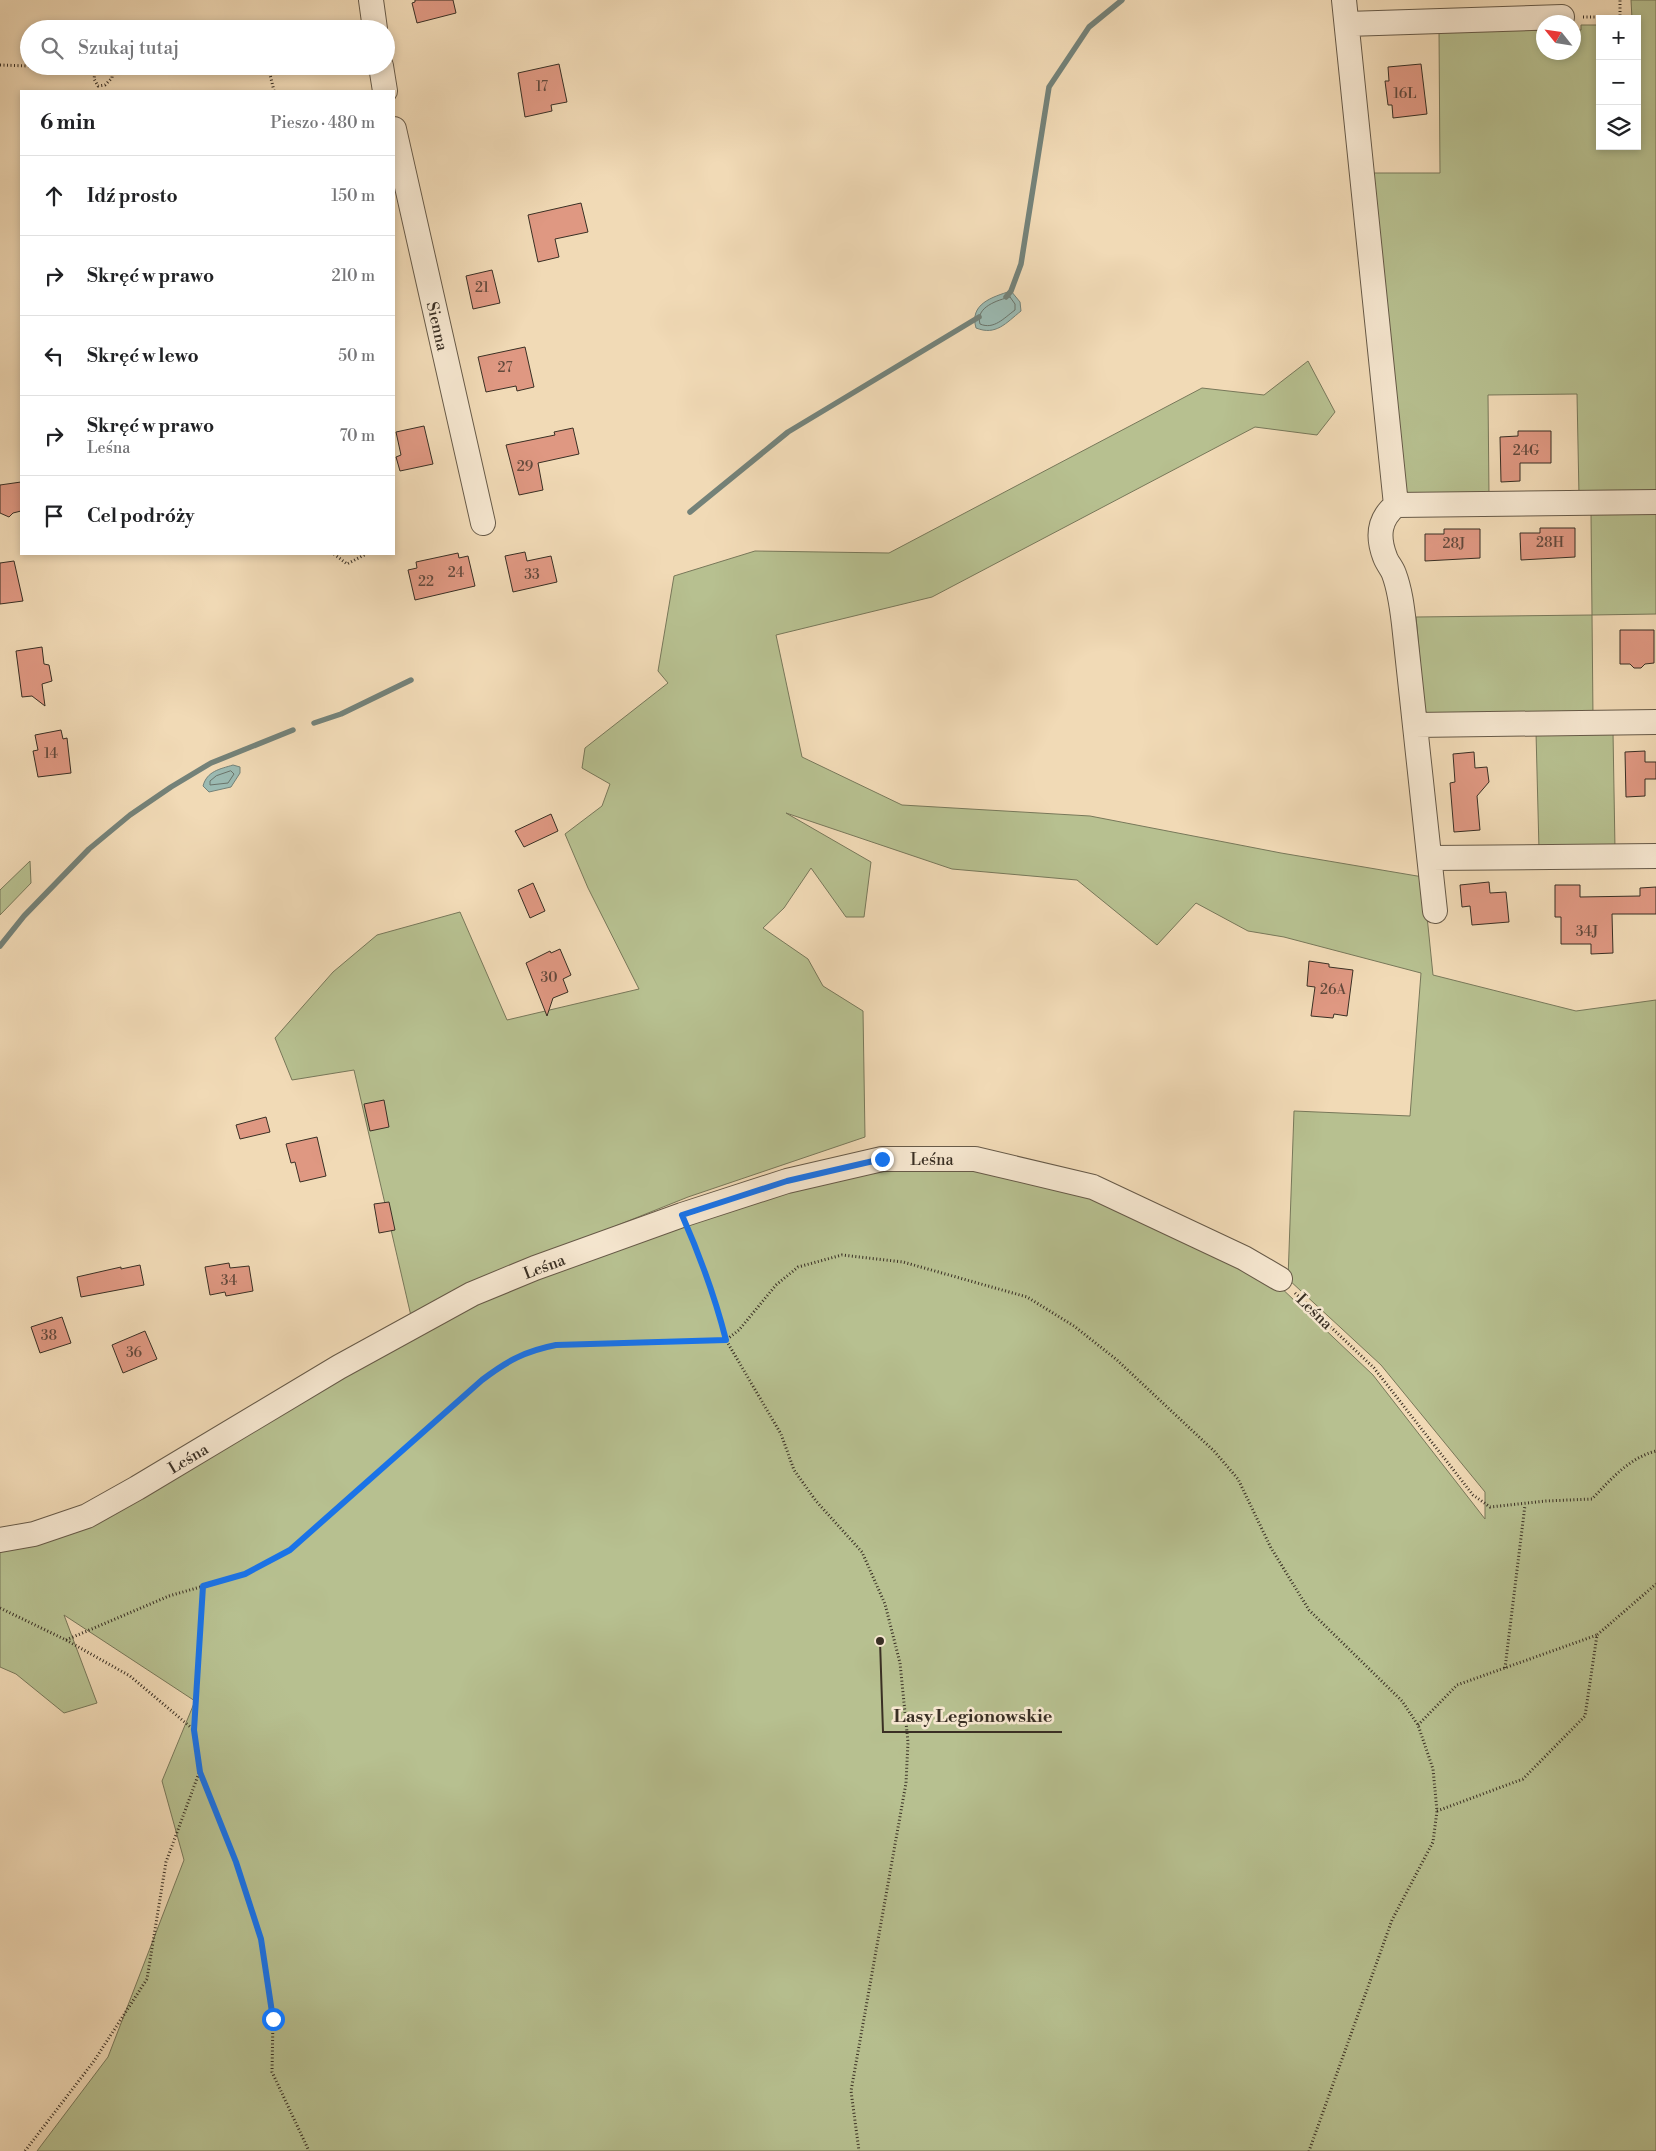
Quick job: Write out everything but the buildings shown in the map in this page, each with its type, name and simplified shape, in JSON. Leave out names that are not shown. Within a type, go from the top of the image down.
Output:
[{"type":"street","points":[[371,0],[374,20]]},
{"type":"street","points":[[1344,0],[1396,505]]},
{"type":"street","points":[[1347,24],[1536,18]]},
{"type":"street","points":[[382,75],[385,90]]},
{"type":"street","name":"Sienna","points":[[395,133],[483,523]]},
{"type":"street","points":[[1435,911],[1431,858],[1400,593],[1394,572],[1385,559],[1381,540],[1381,526],[1386,513],[1396,505],[1656,502]]},
{"type":"street","points":[[1414,725],[1656,722]]},
{"type":"street","points":[[1431,858],[1656,856]]},
{"type":"street","name":"Leśna","points":[[0,1540],[34,1534],[87,1516],[146,1483],[339,1367],[472,1294],[535,1268],[682,1215],[787,1181],[882,1159],[975,1159],[1093,1187],[1244,1258],[1280,1279]]},
{"type":"path","points":[[1581,17],[1620,17],[1620,0]]},
{"type":"path","points":[[0,64],[20,65]]},
{"type":"path","points":[[95,75],[94,79],[98,86],[105,85],[112,78],[112,75]]},
{"type":"path","points":[[270,75],[274,90]]},
{"type":"path","points":[[335,555],[346,564],[364,555]]},
{"type":"path","points":[[682,1215],[704,1267],[726,1340],[781,1434],[794,1470],[816,1501],[862,1552],[884,1604],[900,1663],[908,1742],[906,1783],[851,2090],[859,2151]]},
{"type":"path","points":[[66,1640],[169,1596],[245,1574],[290,1550],[482,1380],[505,1363],[533,1350],[556,1345],[726,1340],[739,1330],[776,1285],[798,1267],[842,1255],[903,1262],[1027,1297],[1074,1326],[1118,1360],[1214,1451],[1238,1479],[1271,1548],[1309,1610],[1402,1701],[1418,1725],[1434,1769],[1437,1812],[1432,1842],[1392,1920],[1309,2151]]},
{"type":"path","name":"Leśna","points":[[1280,1279],[1374,1368],[1473,1495],[1490,1507],[1525,1505],[1546,1501],[1592,1499],[1617,1472],[1647,1454],[1656,1451]]},
{"type":"path","points":[[1505,1668],[1525,1505]]},
{"type":"path","points":[[1418,1725],[1457,1685],[1597,1635],[1656,1584]]},
{"type":"path","points":[[203,1586],[194,1730],[200,1772],[236,1862],[261,1939],[273,2019],[272,2072],[309,2151]]},
{"type":"path","points":[[0,1608],[66,1640],[130,1676],[194,1730]]},
{"type":"path","points":[[1437,1812],[1523,1779],[1585,1716],[1597,1635]]},
{"type":"path","points":[[25,2151],[94,2062],[147,1978],[166,1862],[200,1772]]},
{"type":"green space","points":[[1631,0],[1656,0],[1656,495],[1579,496],[1577,394],[1488,395],[1489,496],[1404,497],[1373,173],[1440,173],[1439,31],[1536,30],[1536,60],[1581,60],[1581,25],[1596,25],[1596,150],[1641,150],[1641,15],[1632,15]]},
{"type":"green space","points":[[1308,361],[1335,412],[1317,435],[1255,427],[932,597],[776,635],[802,757],[902,805],[1090,816],[1281,853],[1423,877],[1433,975],[1576,1011],[1656,1000],[1656,2151],[37,2151],[108,2057],[184,1860],[162,1781],[195,1701],[64,1615],[97,1703],[64,1713],[16,1674],[0,1667],[0,1541],[74,1514],[492,1294],[788,1185],[887,1165],[971,1164],[1102,1194],[1276,1283],[1373,1375],[1485,1519],[1485,1492],[1381,1365],[1288,1279],[1294,1111],[1410,1116],[1421,973],[1284,937],[1248,931],[1196,903],[1157,945],[1077,880],[952,869],[786,813],[871,862],[864,917],[846,917],[811,868],[784,908],[763,928],[808,959],[823,986],[863,1011],[865,1137],[688,1197],[491,1276],[411,1316],[354,1070],[292,1080],[275,1038],[333,972],[377,935],[460,912],[507,1020],[639,989],[588,888],[565,834],[602,806],[610,784],[582,768],[585,748],[668,683],[658,671],[674,576],[755,551],[889,553],[1202,388],[1264,395]]},
{"type":"green space","points":[[1656,513],[1656,614],[1592,615],[1591,514]]},
{"type":"green space","points":[[1592,615],[1593,717],[1425,714],[1416,617]]},
{"type":"green space","points":[[1536,732],[1613,732],[1615,849],[1539,850]]},
{"type":"green space","points":[[30,861],[31,883],[0,915],[0,890]]},
{"type":"water","points":[[1011,291],[1020,302],[1021,311],[1005,324],[995,329],[983,330],[976,328],[976,313],[979,307],[990,299]]},
{"type":"water","points":[[233,765],[240,767],[240,773],[231,787],[209,792],[203,786],[211,774],[219,769]]},
{"type":"waterway","points":[[1006,297],[1011,291],[1021,264],[1049,87],[1089,27],[1122,0]]},
{"type":"waterway","points":[[690,512],[788,432],[979,317]]},
{"type":"waterway","points":[[314,723],[341,714],[411,680]]},
{"type":"waterway","points":[[0,946],[24,916],[89,849],[130,815],[211,763],[293,730]]},
{"type":"place","name":"Lasy Legionowskie","points":[[880,1641]]},
{"type":"route","points":[[273,2019],[261,1939],[236,1862],[200,1772],[194,1730],[203,1586],[245,1574],[290,1550],[482,1380],[505,1363],[533,1350],[556,1345],[726,1340],[704,1267],[682,1215],[787,1181],[882,1159]]}]
